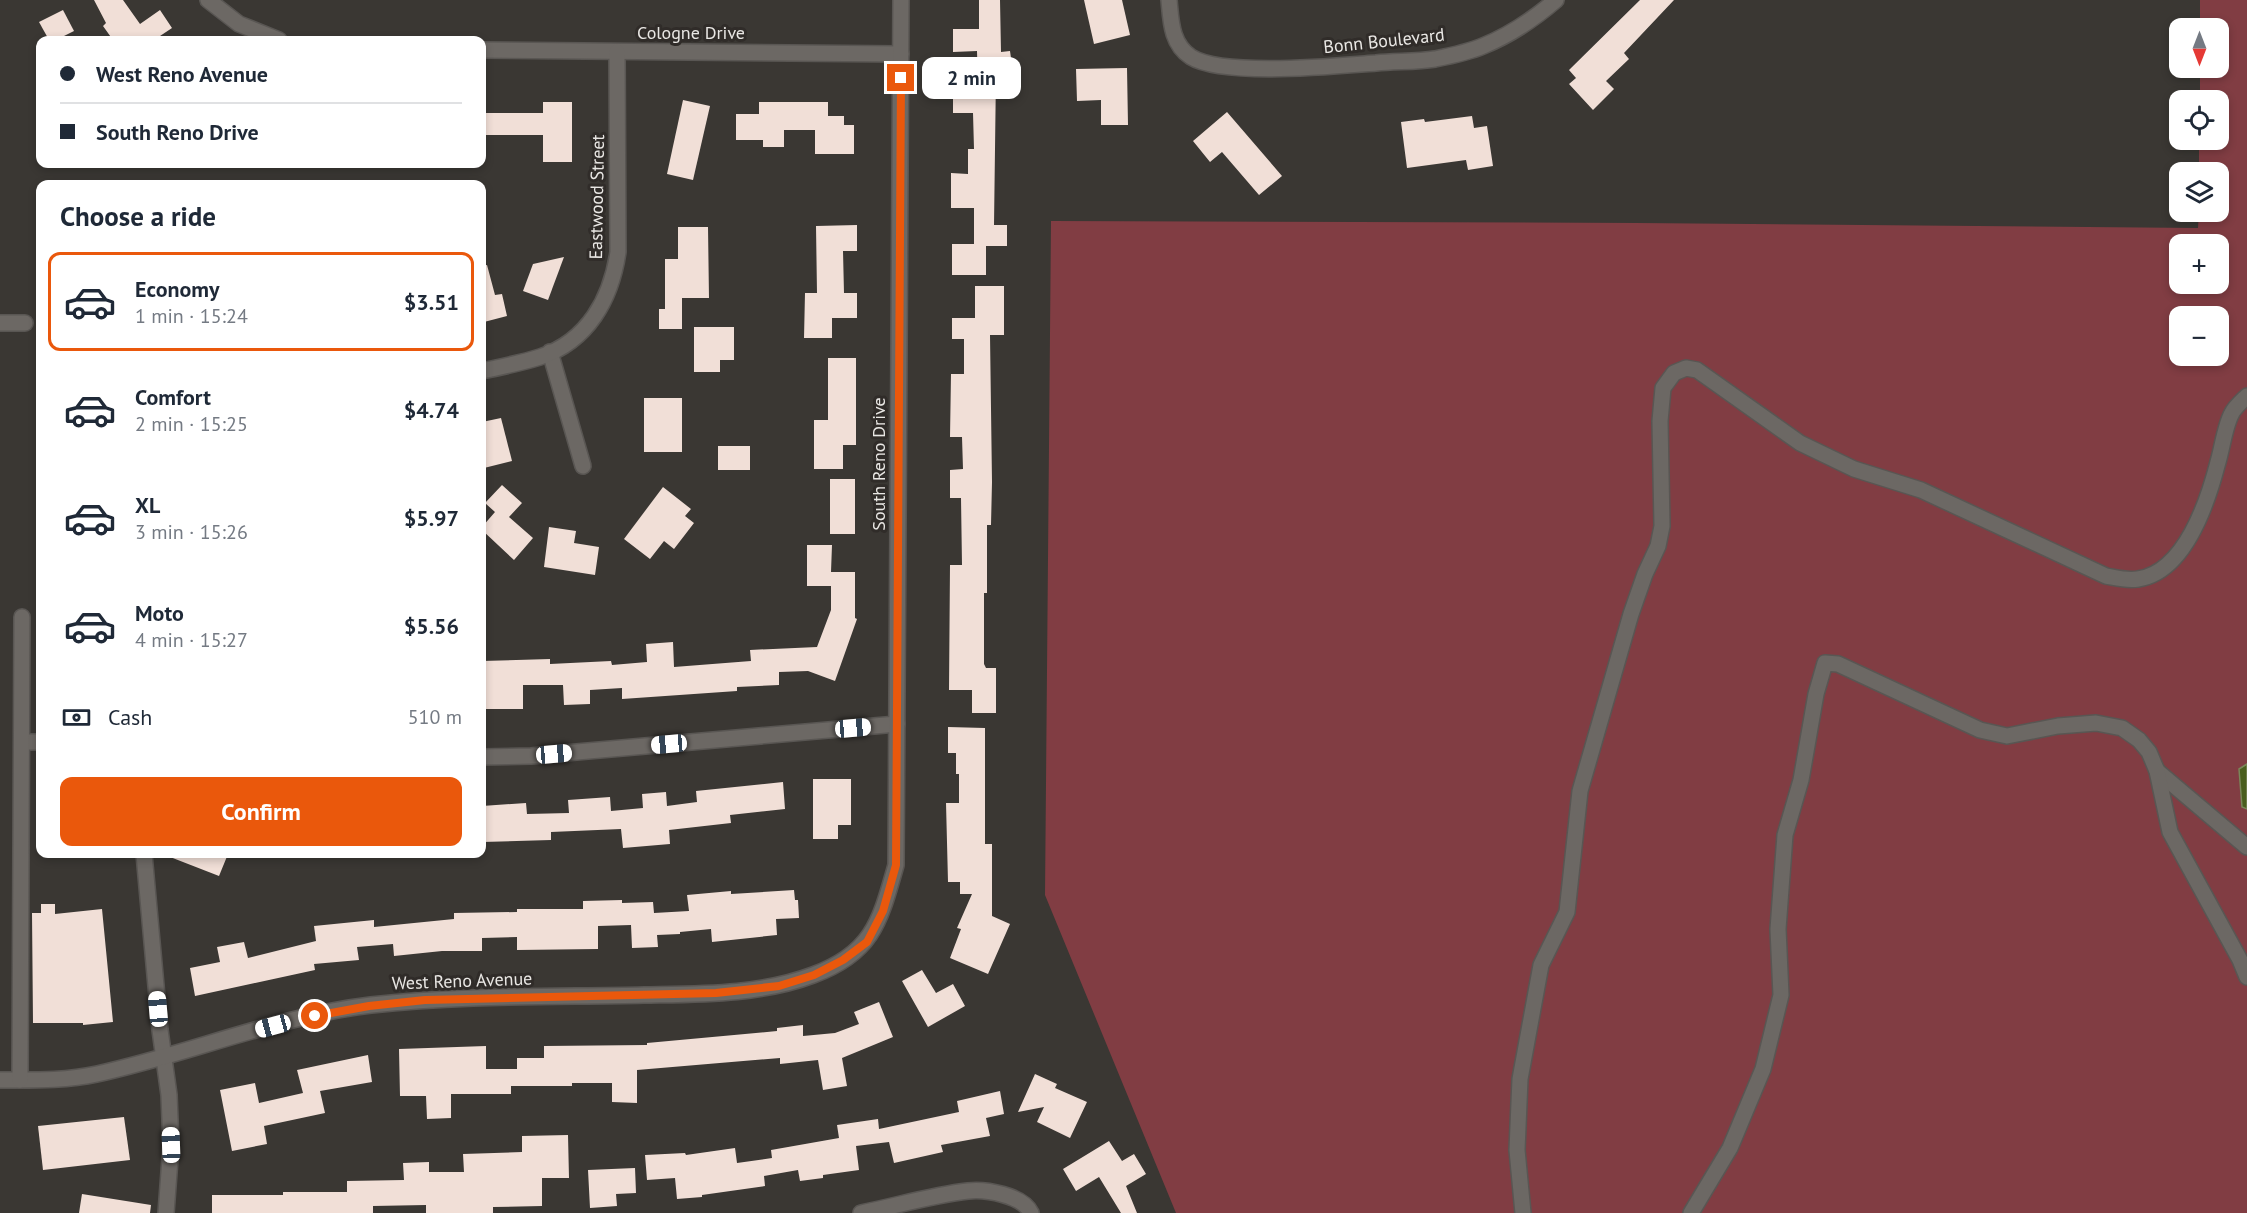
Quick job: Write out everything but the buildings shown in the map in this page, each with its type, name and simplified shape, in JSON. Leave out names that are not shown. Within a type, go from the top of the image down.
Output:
[{"type":"street","points":[[208,0],[239,24],[269,36]]},
{"type":"street","name":"South Reno Drive","points":[[876,925],[883,911],[896,865],[902,0]]},
{"type":"street","name":"Bonn Boulevard","points":[[1169,0],[1171,30],[1191,57],[1209,64],[1235,68],[1309,68],[1435,59],[1483,46],[1538,16],[1556,0]]},
{"type":"street","name":"Cologne Drive","points":[[486,51],[901,54]]},
{"type":"street","name":"Eastwood Street","points":[[486,370],[541,356],[562,346],[580,333],[595,316],[607,296],[615,275],[618,252],[617,52]]},
{"type":"street","points":[[0,322],[25,322]]},
{"type":"street","points":[[550,352],[583,466]]},
{"type":"street","points":[[1523,1213],[1516,1150],[1520,1079],[1541,966],[1567,912],[1580,791],[1631,614],[1658,546],[1662,526],[1660,421],[1663,388],[1674,373],[1686,368],[1697,370],[1800,443],[1854,470],[1922,490],[2106,576],[2124,580],[2140,579],[2163,569],[2181,551],[2200,516],[2231,414],[2247,396]]},
{"type":"street","points":[[20,1080],[22,617]]},
{"type":"street","points":[[1690,1213],[1730,1148],[1763,1069],[1779,1006],[1781,995],[1778,929],[1785,835],[1801,780],[1816,694],[1825,663],[1838,664],[1980,730],[2007,735],[2058,726],[2096,723],[2122,728],[2139,740],[2149,752],[2157,771],[2170,832],[2247,977]]},
{"type":"street","points":[[486,757],[531,756],[897,724]]},
{"type":"street","points":[[22,742],[36,742]]},
{"type":"street","points":[[2157,771],[2247,847]]},
{"type":"street","points":[[144,858],[170,1095],[171,1145],[166,1213]]},
{"type":"street","name":"West Reno Avenue","points":[[0,1080],[46,1080],[96,1074],[315,1016],[369,1006],[425,1000],[716,993],[779,986],[814,975],[843,960],[867,942],[876,925]]},
{"type":"street","points":[[861,1213],[969,1191],[997,1192],[1014,1198],[1030,1209],[1031,1213]]},
{"type":"shaded area","points":[[2200,0],[2247,0],[2247,1213],[1176,1213],[1045,895],[1051,221],[2198,228],[2198,222],[2229,222],[2229,162],[2199,162],[2199,150],[2229,150],[2229,90],[2200,90],[2200,78],[2229,78],[2229,18],[2200,18]]},
{"type":"shaded area","points":[[2247,764],[2247,809],[2242,807],[2239,769]]},
{"type":"route","points":[[315,1016],[369,1006],[425,1000],[716,993],[779,986],[814,975],[843,960],[867,942],[883,911],[896,865],[901,78]]}]
